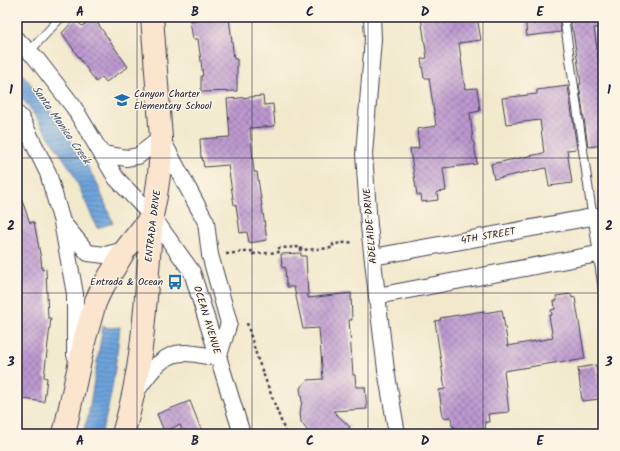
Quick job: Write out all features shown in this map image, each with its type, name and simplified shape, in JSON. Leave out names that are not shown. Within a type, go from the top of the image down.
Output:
[{"type":"street","name":"ENTRADA DRIVE","points":[[123,434],[133,397],[142,348],[152,216],[157,195],[161,138],[152,17]]},
{"type":"street","name":"ADELAIDE DRIVE","points":[[372,17],[373,39],[364,154],[369,226],[377,296],[386,370],[397,434]]},
{"type":"street","name":"OCEAN AVENUE","points":[[17,40],[29,52],[73,106],[116,178],[152,216],[192,272],[242,434]]},
{"type":"street","points":[[17,114],[21,118],[48,172],[62,222],[75,294],[76,381]]},
{"type":"street","points":[[102,154],[127,158],[138,156],[161,138],[206,222],[210,255],[229,323],[218,358],[184,353],[162,360],[151,370],[133,397]]},
{"type":"street","name":"4TH STREET","points":[[373,257],[598,215]]},
{"type":"street","points":[[64,434],[85,338],[95,303],[125,250],[152,216]]},
{"type":"street","points":[[62,222],[88,253],[105,255],[125,250]]},
{"type":"street","points":[[377,296],[600,253]]},
{"type":"lane","points":[[29,52],[61,17]]},
{"type":"lane","points":[[564,17],[598,215],[603,290]]},
{"type":"path","points":[[210,255],[252,251],[253,254],[280,252],[280,248],[301,247],[301,250],[333,248],[333,244],[357,242],[357,229],[369,226]]},
{"type":"path","points":[[227,318],[246,319],[257,357],[286,434]]},
{"type":"water","points":[[17,68],[37,91],[79,152],[97,183],[113,223],[97,228],[72,171],[29,107],[17,92]]},
{"type":"water","points":[[103,326],[110,328],[120,327],[111,395],[101,434],[82,434],[88,417]]},
{"type":"building","points":[[229,17],[234,59],[237,59],[237,91],[201,92],[201,76],[203,76],[198,39],[193,39],[190,21]]},
{"type":"building","points":[[421,17],[477,17],[481,40],[459,43],[465,89],[477,88],[480,111],[470,113],[477,164],[443,168],[446,191],[437,192],[438,200],[422,202],[421,195],[417,195],[410,149],[419,148],[417,129],[436,126],[429,78],[424,78],[421,59],[427,58]]},
{"type":"building","points":[[525,17],[559,17],[561,32],[527,36]]},
{"type":"building","points":[[570,17],[603,17],[603,27],[594,28],[603,91],[603,145],[588,147],[579,84],[581,84]]},
{"type":"building","points":[[94,18],[128,67],[106,82],[102,77],[96,82],[62,33],[75,19],[82,26]]},
{"type":"building","points":[[568,86],[577,149],[567,150],[572,183],[549,186],[546,168],[494,179],[491,164],[544,153],[540,120],[506,124],[502,98],[537,94],[537,90]]},
{"type":"building","points":[[263,96],[264,105],[273,104],[275,126],[250,128],[254,172],[257,172],[267,240],[249,243],[247,232],[240,233],[228,165],[204,167],[202,157],[201,158],[200,139],[230,137],[227,99]]},
{"type":"building","points":[[17,192],[19,192],[30,223],[34,222],[42,270],[46,269],[48,318],[51,318],[44,377],[47,378],[44,402],[17,398]]},
{"type":"building","points":[[301,253],[301,256],[306,256],[308,298],[351,293],[352,320],[349,320],[353,375],[355,375],[356,387],[365,387],[367,409],[333,411],[350,427],[343,434],[310,434],[301,422],[300,413],[302,401],[300,388],[307,380],[323,379],[319,328],[303,329],[294,287],[287,287],[285,267],[282,268],[281,254]]},
{"type":"building","points":[[571,294],[572,298],[575,297],[585,359],[504,371],[509,412],[488,414],[489,422],[485,422],[486,434],[456,434],[454,426],[452,426],[451,417],[443,418],[439,390],[445,389],[435,321],[441,320],[440,318],[484,311],[484,313],[502,310],[508,346],[553,338],[549,316],[552,315],[551,310],[555,309],[554,301],[557,301],[556,296]]},
{"type":"building","points":[[596,365],[600,399],[582,401],[578,368]]},
{"type":"building","points":[[190,401],[203,434],[184,434],[180,425],[164,431],[157,414]]},
{"type":"place","name":"Canyon Charter Elementary School","points":[[122,100]]},
{"type":"place","name":"Entrada & Ocean","points":[[175,282]]},
{"type":"water label","name":"Santa Monica Creek","points":[[61,125]]}]
